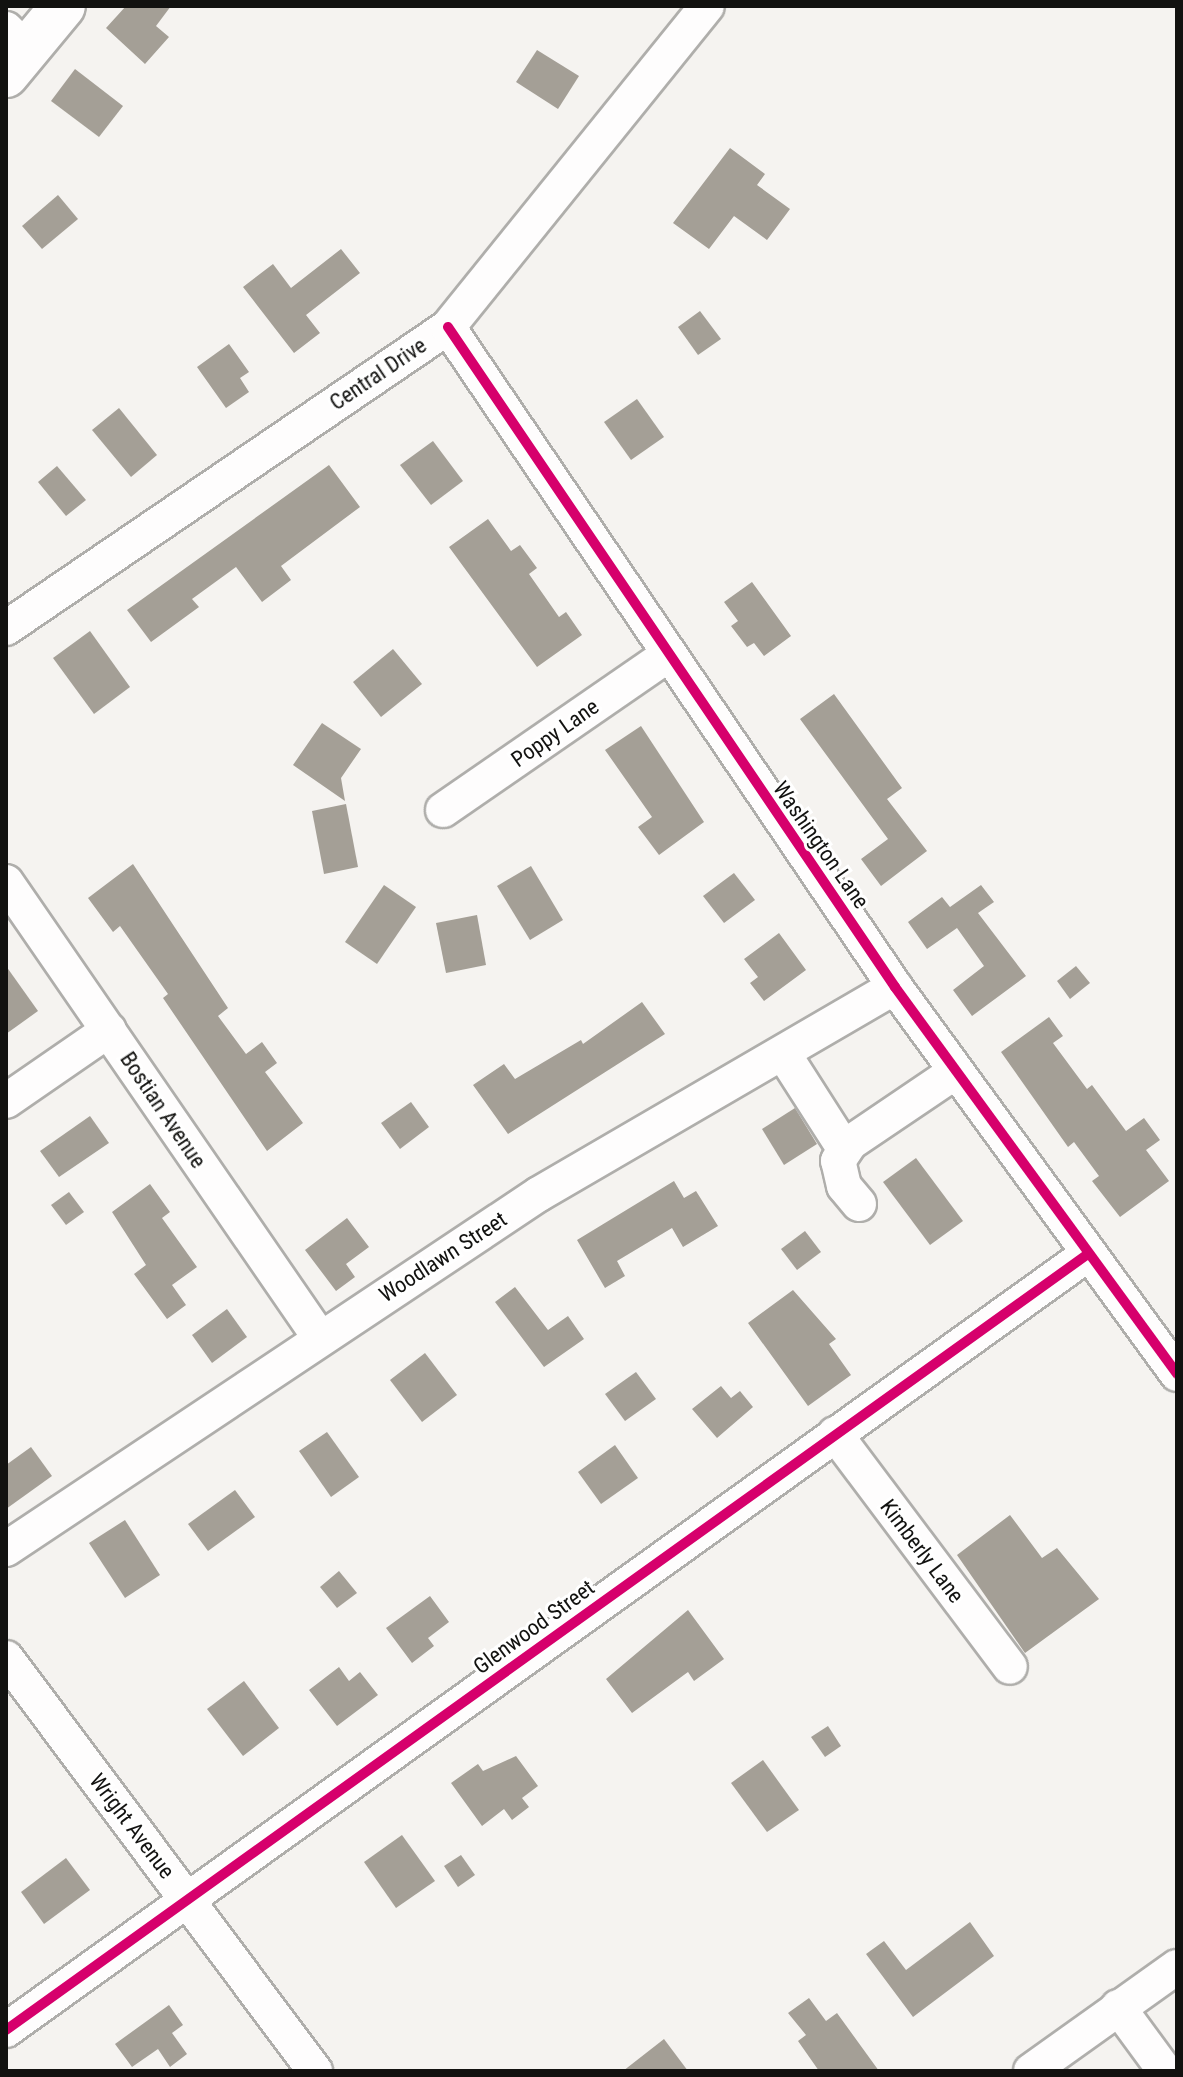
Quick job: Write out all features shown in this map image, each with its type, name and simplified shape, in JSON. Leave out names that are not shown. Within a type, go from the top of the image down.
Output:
[{"type":"main road","points":[[13,52],[63,6]]},
{"type":"street","name":"Central Drive","points":[[6,628],[448,327],[707,6]]},
{"type":"street","name":"Washington Lane","points":[[448,327],[666,656],[895,987],[1085,1256],[1177,1374]]},
{"type":"street","name":"Poppy Lane","points":[[443,810],[666,656]]},
{"type":"street","name":"Bostian Avenue","points":[[6,882],[320,1338]]},
{"type":"street","name":"Woodlawn Street","points":[[6,1549],[539,1194],[895,987]]},
{"type":"street","points":[[6,1101],[109,1030]]},
{"type":"street","points":[[783,1053],[845,1150]]},
{"type":"street","points":[[859,1204],[844,1186],[838,1161],[845,1150],[955,1072]]},
{"type":"street","name":"Glenwood Street","points":[[6,2030],[1085,1256]]},
{"type":"street","name":"Kimberly Lane","points":[[835,1434],[1010,1667]]},
{"type":"street","name":"Wright Avenue","points":[[6,1658],[315,2071]]},
{"type":"street","points":[[1031,2071],[1177,1967]]},
{"type":"street","points":[[1118,2007],[1165,2071]]},
{"type":"building","points":[[126,6],[171,6],[156,26],[169,37],[145,64],[106,28]]},
{"type":"building","points":[[537,50],[579,76],[558,109],[516,82]]},
{"type":"building","points":[[75,69],[123,106],[99,137],[51,101]]},
{"type":"building","points":[[730,148],[765,174],[757,185],[790,209],[767,240],[734,216],[709,249],[673,223]]},
{"type":"building","points":[[58,195],[78,219],[42,249],[22,226]]},
{"type":"building","points":[[341,249],[360,273],[306,315],[320,333],[294,353],[243,287],[273,264],[291,288]]},
{"type":"building","points":[[700,311],[721,339],[698,355],[678,327]]},
{"type":"building","points":[[229,344],[249,372],[240,378],[249,392],[226,408],[197,367]]},
{"type":"building","points":[[637,399],[664,437],[631,460],[604,422]]},
{"type":"building","points":[[119,408],[157,455],[131,477],[92,430]]},
{"type":"building","points":[[433,441],[463,481],[431,505],[400,465]]},
{"type":"building","points":[[329,465],[360,507],[281,566],[291,580],[262,602],[236,567],[192,599],[199,607],[151,642],[127,610]]},
{"type":"building","points":[[57,466],[86,500],[66,516],[38,482]]},
{"type":"building","points":[[488,519],[511,551],[520,545],[537,568],[529,574],[559,617],[566,612],[582,635],[537,667],[449,547]]},
{"type":"building","points":[[752,582],[791,636],[764,656],[754,643],[747,647],[731,626],[738,621],[724,602]]},
{"type":"building","points":[[90,631],[130,687],[94,714],[53,658]]},
{"type":"building","points":[[393,649],[422,684],[381,717],[353,682]]},
{"type":"building","points":[[834,694],[902,788],[887,799],[927,851],[881,886],[861,859],[888,839],[800,719]]},
{"type":"building","points":[[322,723],[361,749],[341,778],[345,801],[293,765]]},
{"type":"building","points":[[641,726],[704,822],[659,855],[638,827],[652,817],[605,750]]},
{"type":"building","points":[[346,804],[358,867],[324,874],[312,811]]},
{"type":"building","points":[[133,864],[228,1008],[218,1016],[246,1054],[262,1042],[277,1063],[265,1072],[303,1123],[267,1151],[163,998],[168,994],[120,926],[113,932],[88,898]]},
{"type":"building","points":[[531,866],[563,920],[530,940],[497,886]]},
{"type":"building","points":[[734,873],[755,900],[724,923],[703,896]]},
{"type":"building","points":[[384,885],[416,907],[377,964],[345,942]]},
{"type":"building","points":[[981,885],[994,902],[978,913],[1026,976],[972,1016],[953,990],[984,966],[957,928],[927,949],[908,922],[942,897],[950,907]]},
{"type":"building","points":[[477,915],[486,965],[446,973],[436,923]]},
{"type":"building","points":[[779,933],[806,970],[764,1001],[750,983],[758,977],[744,959]]},
{"type":"building","points":[[6,966],[38,1011],[6,1034]]},
{"type":"building","points":[[1076,966],[1090,983],[1070,999],[1057,981]]},
{"type":"building","points":[[642,1002],[665,1034],[508,1134],[473,1085],[504,1064],[515,1079],[581,1040],[583,1044]]},
{"type":"building","points":[[1049,1017],[1063,1036],[1053,1043],[1087,1089],[1092,1085],[1126,1131],[1144,1118],[1160,1140],[1146,1150],[1169,1181],[1120,1217],[1092,1181],[1099,1176],[1074,1142],[1068,1147],[1001,1052]]},
{"type":"building","points":[[411,1102],[429,1127],[400,1149],[381,1123]]},
{"type":"building","points":[[795,1108],[817,1144],[784,1165],[762,1129]]},
{"type":"building","points":[[90,1116],[109,1143],[59,1177],[40,1151]]},
{"type":"building","points":[[916,1158],[963,1221],[930,1245],[883,1182]]},
{"type":"building","points":[[674,1181],[684,1198],[696,1191],[718,1226],[683,1247],[672,1228],[617,1261],[625,1276],[605,1288],[577,1240]]},
{"type":"building","points":[[150,1184],[170,1212],[162,1218],[197,1267],[172,1285],[186,1305],[167,1319],[134,1274],[146,1265],[112,1212]]},
{"type":"building","points":[[69,1192],[84,1212],[66,1225],[51,1205]]},
{"type":"building","points":[[347,1218],[369,1247],[346,1264],[355,1277],[336,1291],[305,1250]]},
{"type":"building","points":[[805,1231],[821,1252],[797,1270],[781,1249]]},
{"type":"building","points":[[515,1287],[548,1330],[568,1316],[584,1339],[544,1367],[495,1302]]},
{"type":"building","points":[[793,1290],[836,1339],[829,1344],[851,1375],[808,1406],[748,1323]]},
{"type":"building","points":[[227,1309],[247,1337],[212,1363],[192,1335]]},
{"type":"building","points":[[425,1353],[457,1395],[422,1422],[390,1380]]},
{"type":"building","points":[[636,1372],[656,1399],[625,1421],[605,1394]]},
{"type":"building","points":[[721,1386],[731,1398],[740,1391],[753,1407],[717,1438],[692,1409]]},
{"type":"building","points":[[327,1432],[359,1477],[331,1497],[299,1451]]},
{"type":"building","points":[[615,1445],[638,1478],[601,1504],[578,1472]]},
{"type":"building","points":[[31,1447],[52,1476],[6,1509],[6,1465]]},
{"type":"building","points":[[235,1490],[255,1517],[208,1551],[188,1524]]},
{"type":"building","points":[[1010,1515],[1042,1558],[1057,1548],[1099,1599],[1025,1653],[957,1555]]},
{"type":"building","points":[[125,1520],[160,1575],[125,1598],[89,1543]]},
{"type":"building","points":[[339,1571],[357,1593],[337,1608],[320,1587]]},
{"type":"building","points":[[430,1596],[449,1622],[428,1638],[434,1646],[412,1663],[386,1628]]},
{"type":"building","points":[[688,1610],[724,1659],[694,1681],[688,1672],[632,1713],[606,1679]]},
{"type":"building","points":[[339,1667],[349,1681],[360,1672],[378,1695],[337,1726],[309,1690]]},
{"type":"building","points":[[244,1681],[279,1728],[243,1756],[207,1709]]},
{"type":"building","points":[[828,1726],[841,1746],[825,1757],[811,1737]]},
{"type":"building","points":[[516,1756],[538,1786],[522,1798],[529,1807],[512,1820],[504,1809],[482,1826],[451,1783],[478,1764],[483,1771]]},
{"type":"building","points":[[763,1760],[799,1810],[767,1832],[731,1783]]},
{"type":"building","points":[[402,1835],[435,1881],[396,1908],[364,1862]]},
{"type":"building","points":[[461,1855],[475,1875],[458,1887],[444,1866]]},
{"type":"building","points":[[66,1858],[90,1890],[44,1924],[21,1892]]},
{"type":"building","points":[[970,1922],[994,1956],[913,2017],[866,1954],[884,1941],[906,1970]]},
{"type":"building","points":[[809,1998],[826,2021],[837,2013],[879,2071],[819,2071],[798,2041],[806,2035],[788,2013]]},
{"type":"building","points":[[169,2005],[183,2025],[172,2033],[187,2054],[170,2067],[158,2049],[132,2067],[115,2044]]},
{"type":"building","points":[[664,2039],[688,2071],[623,2071]]},
{"type":"cycle path","points":[[448,327],[895,987],[1177,1374]]},
{"type":"cycle path","points":[[6,2030],[1085,1256]]}]
